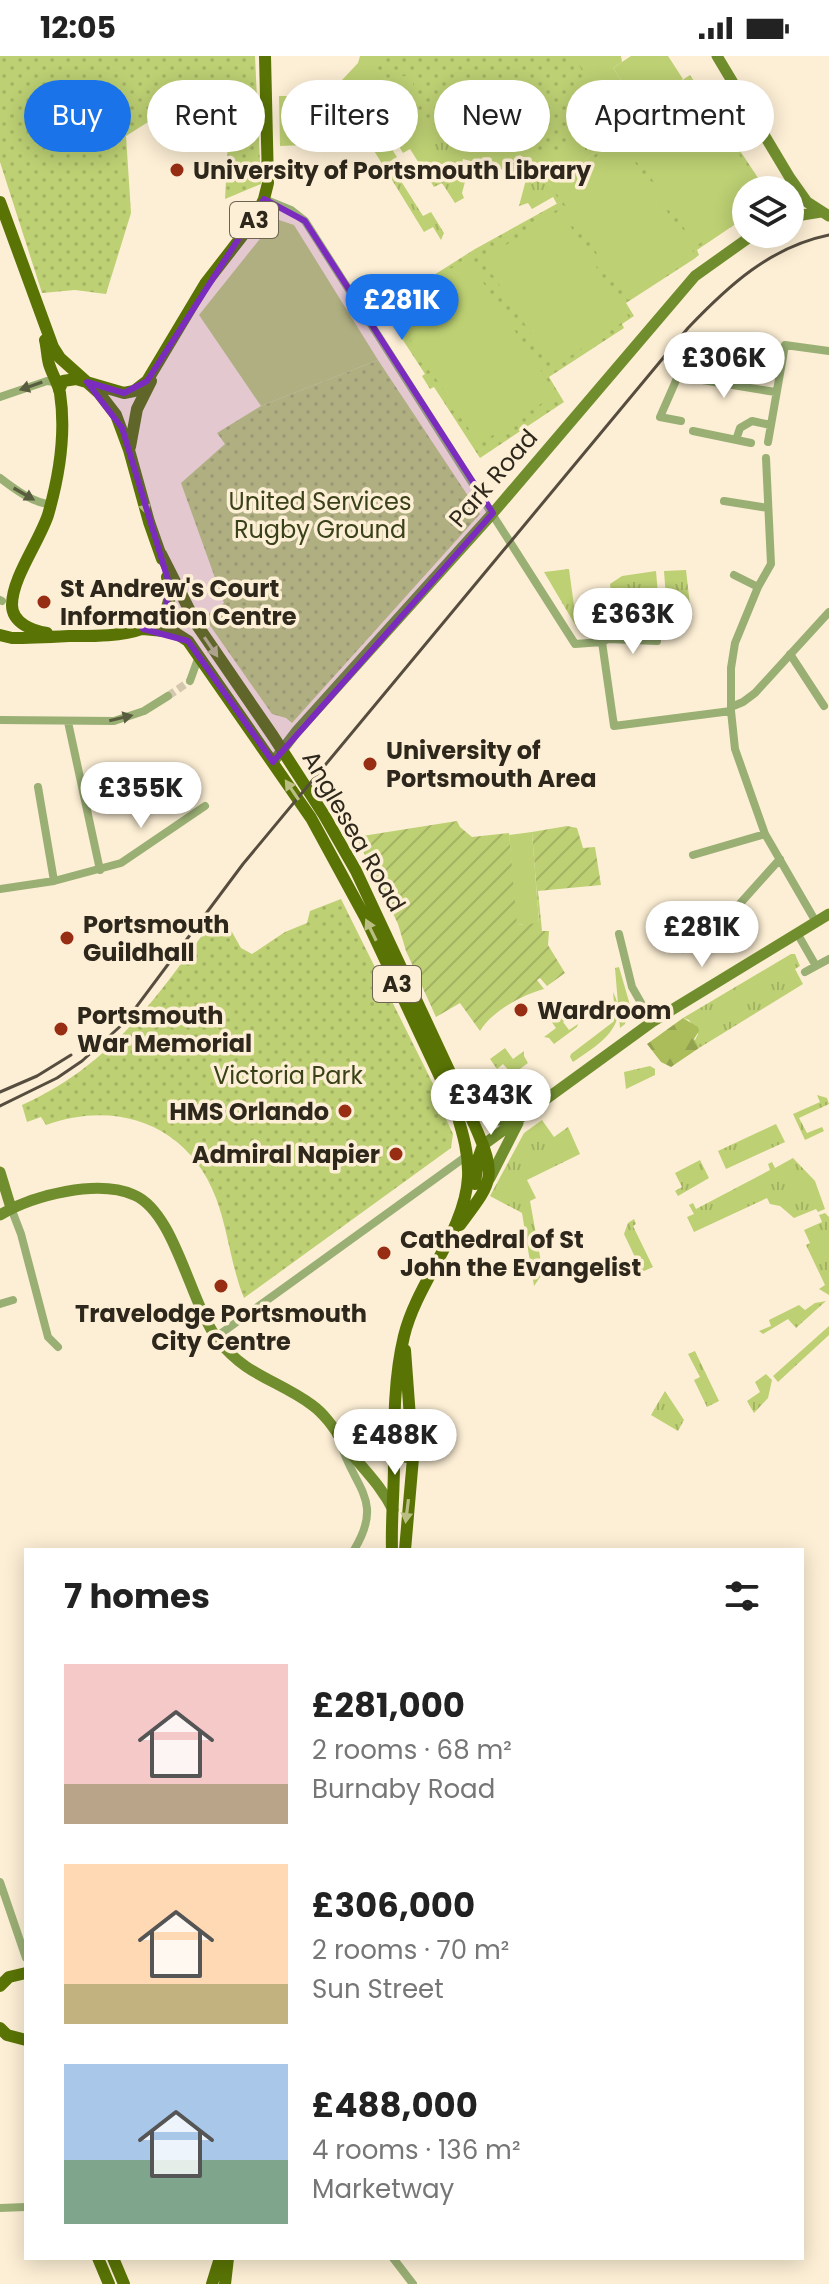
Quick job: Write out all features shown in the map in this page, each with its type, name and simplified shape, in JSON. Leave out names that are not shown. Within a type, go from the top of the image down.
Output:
[{"type":"main road","name":"A3","points":[[87,382],[112,410],[129,450],[170,588],[167,607],[159,619],[143,629],[113,635],[69,636],[35,631],[18,620],[12,601],[19,576],[37,542],[51,504],[61,450],[59,390],[67,379],[87,382],[117,392],[134,391],[147,381],[205,284],[253,222],[264,199],[268,174],[265,56]]},
{"type":"main road","points":[[0,202],[43,325],[60,358],[87,382]]},
{"type":"main road","points":[[43,325],[49,365],[59,390]]},
{"type":"main road","name":"A3","points":[[129,450],[137,409],[162,358]]},
{"type":"main road","name":"Anglesea Road","points":[[161,554],[203,635],[282,750],[356,871],[483,1145]]},
{"type":"main road","points":[[1,601],[19,576]]},
{"type":"main road","name":"Anglesea Road","points":[[143,629],[179,634],[200,655],[311,818],[366,919],[456,1111],[468,1155]]},
{"type":"main road","points":[[4,639],[69,636]]},
{"type":"main road","name":"A3","points":[[458,1215],[473,1190],[478,1155],[483,1145]]},
{"type":"main road","name":"A3","points":[[446,1243],[481,1197],[490,1178],[483,1145]]},
{"type":"main road","name":"A3","points":[[392,1548],[397,1372],[404,1335],[416,1299],[458,1215],[468,1183],[468,1155]]},
{"type":"main road","name":"A3","points":[[404,1335],[413,1454],[405,1548]]},
{"type":"main road","points":[[338,1434],[366,1438],[375,1436],[386,1428],[395,1409]]},
{"type":"main road","points":[[0,1986],[9,1977],[24,1973]]},
{"type":"main road","points":[[2,2032],[24,2039]]},
{"type":"main road","points":[[99,2260],[109,2284]]},
{"type":"main road","points":[[117,2260],[124,2284]]},
{"type":"main road","points":[[212,2284],[219,2260]]},
{"type":"main road","points":[[225,2284],[228,2260]]},
{"type":"street","points":[[717,56],[790,178],[807,202],[827,213]]},
{"type":"street","points":[[264,199],[291,210],[305,221],[575,644],[608,639],[657,641]]},
{"type":"street","points":[[804,215],[827,213]]},
{"type":"street","name":"Park Road","points":[[273,762],[302,725],[493,513],[695,276],[734,248]]},
{"type":"street","points":[[768,442],[785,345],[829,351]]},
{"type":"street","points":[[681,421],[660,417],[678,376],[775,392]]},
{"type":"street","points":[[1,394],[47,381],[54,382],[59,390]]},
{"type":"street","points":[[736,440],[740,428],[752,421],[770,425]]},
{"type":"street","points":[[693,431],[751,443]]},
{"type":"street","points":[[766,458],[771,564],[735,643],[731,668],[735,749],[765,834],[816,922]]},
{"type":"street","points":[[0,478],[26,495],[51,504]]},
{"type":"street","points":[[724,501],[768,508]]},
{"type":"street","points":[[734,575],[758,587]]},
{"type":"street","points":[[602,642],[614,726],[731,709],[755,693],[829,612]]},
{"type":"street","points":[[790,654],[824,706]]},
{"type":"street","points":[[190,681],[200,655]]},
{"type":"street","points":[[0,720],[114,721],[144,711],[168,696]]},
{"type":"street","points":[[68,722],[100,870]]},
{"type":"street","points":[[38,787],[54,881]]},
{"type":"street","points":[[0,889],[54,881],[121,863],[205,806]]},
{"type":"street","points":[[693,855],[765,834]]},
{"type":"street","points":[[683,949],[711,936],[780,859]]},
{"type":"street","points":[[216,1337],[652,1022],[829,914]]},
{"type":"street","points":[[797,933],[816,966]]},
{"type":"street","points":[[619,934],[632,987],[652,1022]]},
{"type":"street","points":[[805,972],[829,959]]},
{"type":"street","points":[[460,1092],[472,1107],[490,1118],[504,1121],[523,1116]]},
{"type":"street","points":[[490,1178],[523,1116]]},
{"type":"street","points":[[0,1172],[5,1212],[21,1234],[48,1337],[58,1347]]},
{"type":"street","points":[[5,1212],[60,1193],[93,1188],[115,1189],[142,1199],[158,1214],[170,1235],[197,1303],[216,1337],[237,1362],[316,1409],[379,1485],[393,1511]]},
{"type":"street","points":[[0,1304],[13,1300]]},
{"type":"street","points":[[338,1434],[361,1451],[394,1461],[403,1471],[412,1472]]},
{"type":"street","points":[[338,1434],[345,1461],[366,1498],[369,1510],[368,1523],[355,1548]]},
{"type":"street","points":[[394,1461],[413,1454]]},
{"type":"street","points":[[0,1882],[24,1952]]},
{"type":"street","points":[[0,2208],[24,2207]]},
{"type":"street","points":[[395,2260],[413,2284]]},
{"type":"highlighted area","points":[[264,199],[305,221],[493,513],[273,762],[188,641],[143,629],[167,607],[168,580],[122,428],[87,382],[124,393],[147,381]]},
{"type":"green space","points":[[0,56],[255,56],[256,80],[147,80],[147,123],[131,133],[131,80],[24,80],[24,152],[127,152],[131,213],[106,294],[75,290],[42,293],[0,162]]},
{"type":"green space","points":[[360,56],[621,56],[622,62],[613,68],[621,80],[566,80],[566,152],[596,152],[579,165],[547,180],[561,202],[557,204],[553,197],[532,209],[528,203],[519,206],[527,176],[463,159],[458,176],[466,178],[462,193],[464,198],[455,203],[442,183],[434,187],[412,152],[418,152],[418,80],[342,80],[358,63]]},
{"type":"green space","points":[[364,56],[377,56],[376,80],[363,80]]},
{"type":"green space","points":[[377,56],[567,56],[579,66],[586,80],[566,80],[566,146],[560,150],[548,153],[540,153],[534,152],[550,152],[550,80],[434,80],[434,127],[418,122],[418,80],[376,80]]},
{"type":"green space","points":[[567,56],[600,56],[604,80],[587,80],[582,68]]},
{"type":"green space","points":[[631,56],[668,56],[683,79],[621,80],[613,68]]},
{"type":"green space","points":[[414,75],[414,80],[378,79]]},
{"type":"green space","points":[[279,96],[281,96],[281,146]]},
{"type":"green space","points":[[418,121],[434,125],[434,141],[419,138]]},
{"type":"green space","points":[[566,146],[566,152],[580,152],[553,165],[510,161],[479,152],[552,153]]},
{"type":"green space","points":[[227,152],[260,152],[261,184],[225,199]]},
{"type":"green space","points":[[375,152],[394,152],[397,157],[389,162],[423,216],[431,212],[444,233],[441,240],[433,227],[424,232]]},
{"type":"green space","points":[[595,152],[741,152],[757,176],[732,176],[732,226],[697,250],[699,255],[694,259],[626,303],[634,316],[622,324],[624,328],[549,377],[564,402],[480,458],[434,387],[430,389],[422,376],[425,374],[382,308],[475,249],[560,202],[547,180],[579,165]]},
{"type":"green space","points":[[604,152],[628,152],[696,256],[628,300],[552,185]]},
{"type":"green space","points":[[634,152],[737,152],[753,176],[732,176],[732,223],[696,246]]},
{"type":"green space","points":[[560,210],[629,318],[553,367],[483,260]]},
{"type":"green space","points":[[279,220],[294,225],[378,360],[261,406],[199,315],[271,225]]},
{"type":"green space","points":[[467,258],[556,394],[479,444],[390,309]]},
{"type":"green space","name":"United Services Rugby Ground","points":[[378,360],[480,514],[292,723],[272,714],[204,617],[224,603],[181,483],[225,444],[217,433],[261,406]]},
{"type":"green space","points":[[569,569],[577,628],[544,572]]},
{"type":"green space","points":[[686,570],[690,605],[667,611],[664,571]]},
{"type":"green space","points":[[656,571],[660,618],[614,621],[610,584],[622,576]]},
{"type":"green space","points":[[457,821],[472,837],[509,833],[518,925],[539,922],[532,832],[567,826],[577,828],[583,848],[595,847],[601,885],[538,891],[542,931],[549,931],[548,945],[565,973],[547,986],[540,978],[537,980],[544,989],[508,1005],[480,1031],[460,1003],[436,1017],[406,951],[398,924],[356,837]]},
{"type":"green space","points":[[532,832],[539,923],[517,925],[509,835]]},
{"type":"green space","name":"Victoria Park","points":[[341,899],[443,1104],[440,1106],[453,1134],[451,1148],[244,1298],[216,1198],[204,1173],[188,1152],[148,1124],[124,1117],[99,1115],[46,1125],[41,1117],[27,1122],[22,1105],[55,1088],[110,1046],[156,996],[220,911],[241,948],[252,954],[285,932],[307,923],[310,911]]},
{"type":"green space","points":[[795,954],[800,966],[795,969],[803,984],[699,1048],[694,1042],[698,1034],[689,1020],[683,1018]]},
{"type":"green space","points":[[619,967],[632,1012],[628,1013],[625,1024],[620,1028],[615,968]]},
{"type":"green space","points":[[613,992],[618,1015],[615,1025],[601,1041],[573,1062],[571,1054],[613,1022]]},
{"type":"green space","points":[[563,1007],[570,1016],[563,1022],[569,1030],[578,1024],[554,1044],[544,1037],[556,1028],[548,1017]]},
{"type":"green space","points":[[683,1018],[698,1027],[694,1039],[699,1048],[671,1067],[661,1062],[647,1044]]},
{"type":"green space","points":[[505,1048],[513,1059],[524,1051],[528,1063],[505,1080],[501,1079],[510,1072],[503,1064],[497,1069],[490,1059]]},
{"type":"green space","points":[[650,1066],[655,1069],[655,1075],[626,1089],[624,1072]]},
{"type":"green space","points":[[817,1095],[827,1098],[829,1104],[799,1118],[807,1133],[822,1127],[824,1131],[805,1140],[793,1114],[820,1102]]},
{"type":"green space","points":[[542,1120],[554,1137],[568,1127],[580,1154],[527,1180],[536,1198],[530,1201],[543,1273],[534,1286],[522,1213],[490,1196],[524,1133]]},
{"type":"green space","points":[[776,1124],[785,1142],[726,1169],[718,1151]]},
{"type":"green space","points":[[793,1158],[815,1181],[825,1209],[818,1212],[816,1209],[794,1218],[780,1206],[770,1204],[767,1198],[694,1232],[687,1217],[694,1214],[689,1205],[693,1203],[696,1209],[770,1170],[768,1164],[772,1162],[775,1168]]},
{"type":"green space","points":[[700,1160],[709,1178],[678,1196],[675,1191],[682,1187],[675,1173]]},
{"type":"green space","points":[[825,1213],[829,1217],[829,1295],[819,1289],[825,1285],[806,1245],[810,1243],[804,1230],[822,1222],[819,1215]]},
{"type":"green space","points":[[634,1219],[636,1224],[633,1226],[653,1267],[642,1272],[624,1234],[628,1223]]},
{"type":"green space","points":[[826,1301],[796,1328],[788,1319],[763,1334],[759,1331],[771,1326],[769,1320],[799,1305],[805,1310],[815,1303]]},
{"type":"green space","points":[[829,1326],[829,1335],[778,1382],[773,1376]]},
{"type":"green space","points":[[695,1351],[719,1401],[707,1407],[694,1380],[700,1377],[688,1354]]},
{"type":"green space","points":[[766,1374],[772,1380],[768,1398],[754,1413],[747,1401],[760,1392],[755,1382]]},
{"type":"green space","points":[[665,1391],[684,1420],[678,1431],[651,1415]]},
{"type":"tunnel","points":[[168,696],[190,681]]},
{"type":"railway","points":[[0,1106],[57,1078],[82,1061],[125,1022],[243,864],[688,328],[751,270],[788,249],[829,235]]},
{"type":"railway","points":[[0,1092],[37,1076],[71,1055]]},
{"type":"place","name":"University of Portsmouth Library","points":[[177,170]]},
{"type":"place","name":"St Andrew's Court Information Centre","points":[[44,602]]},
{"type":"place","name":"University of Portsmouth Area","points":[[370,764]]},
{"type":"place","name":"Portsmouth Guildhall","points":[[67,938]]},
{"type":"place","name":"Wardroom","points":[[521,1010]]},
{"type":"place","name":"Portsmouth War Memorial","points":[[61,1029]]},
{"type":"place","name":"HMS Orlando","points":[[345,1111]]},
{"type":"place","name":"Admiral Napier","points":[[396,1154]]},
{"type":"place","name":"Cathedral of St John the Evangelist","points":[[384,1253]]},
{"type":"place","name":"Travelodge Portsmouth City Centre","points":[[221,1286]]}]
